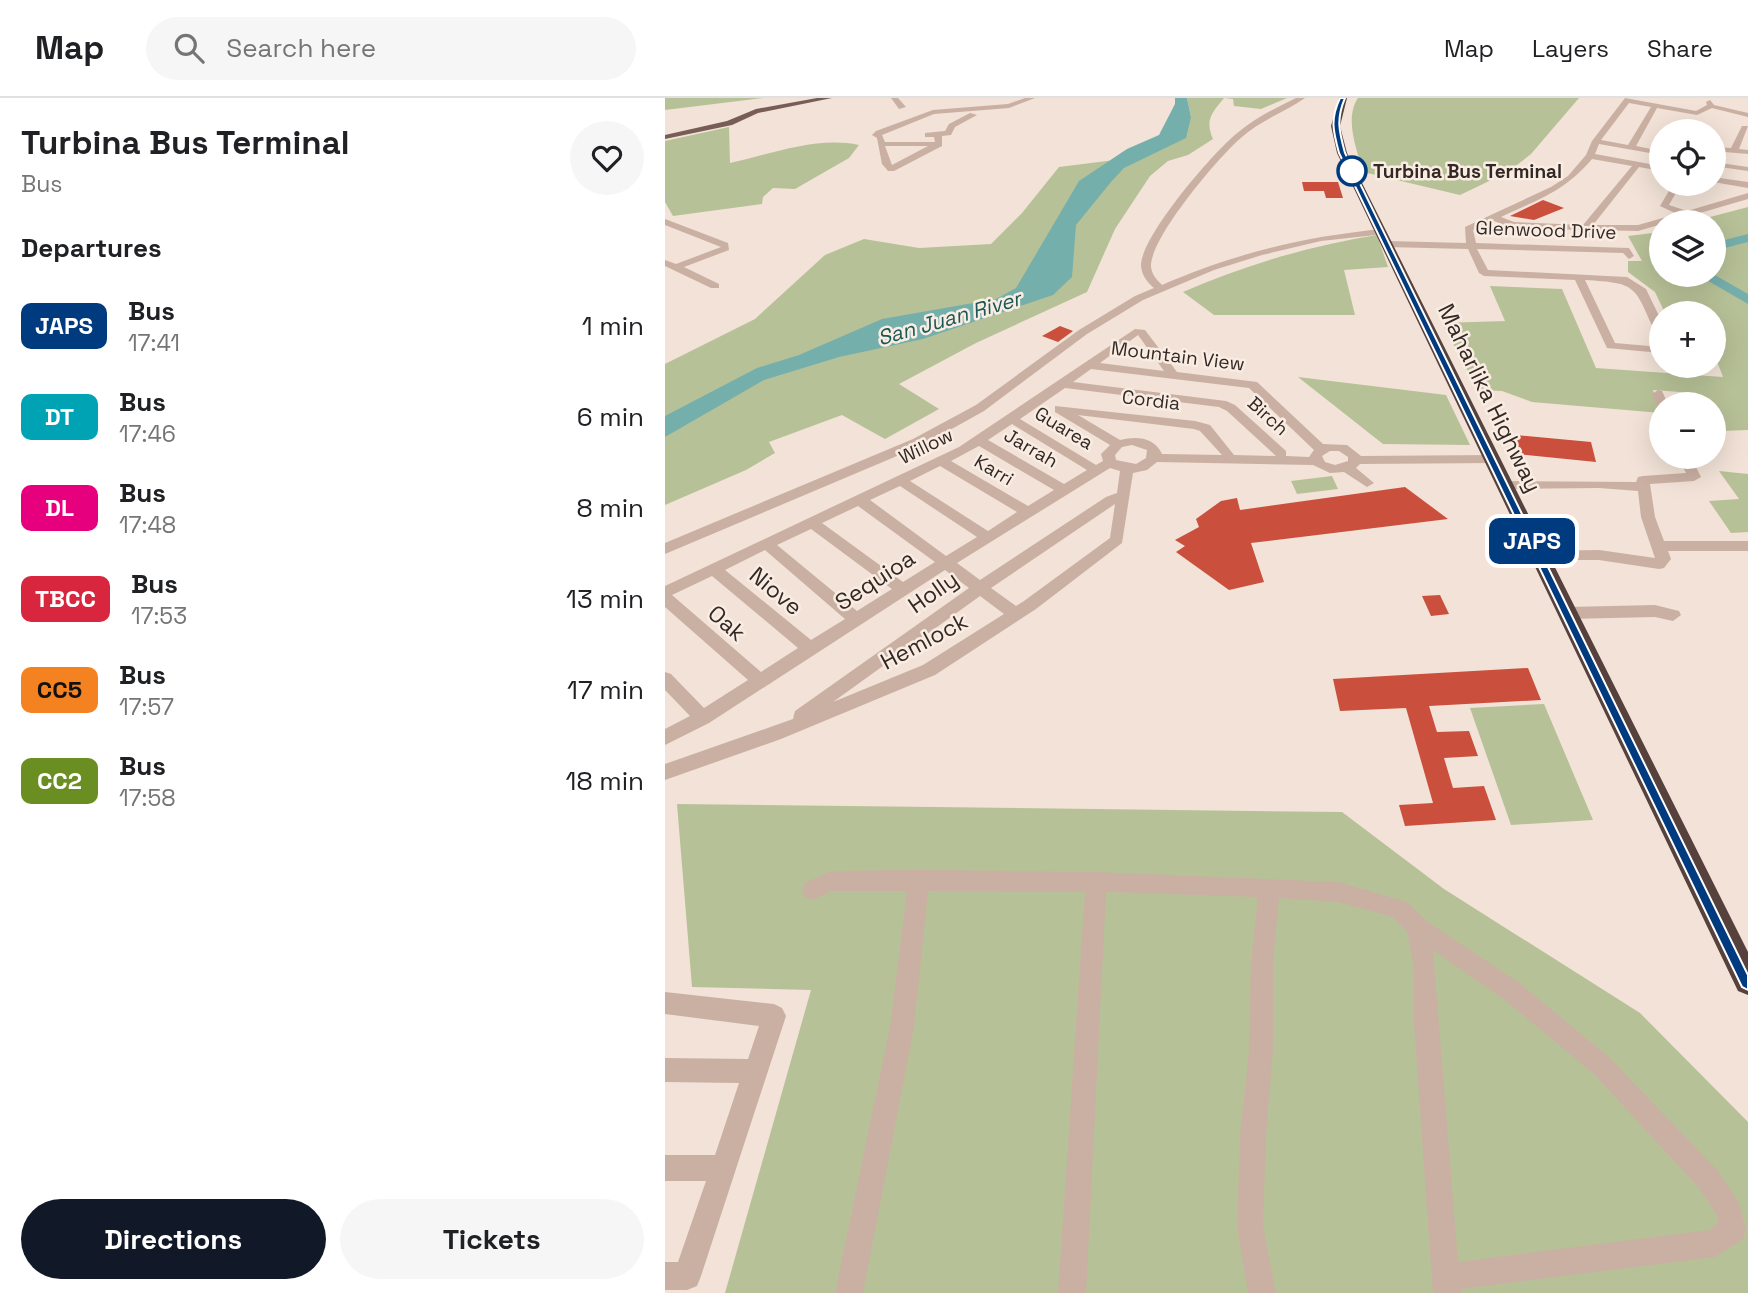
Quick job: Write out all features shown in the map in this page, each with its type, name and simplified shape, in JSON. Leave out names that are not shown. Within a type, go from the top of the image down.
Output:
[{"type":"highway","name":"Maharlika Highway","points":[[1342,98],[1335,119],[1338,143],[1748,981]]},
{"type":"main road","points":[[665,137],[729,123],[756,111],[829,98]]},
{"type":"street","points":[[894,98],[902,107]]},
{"type":"street","points":[[1161,289],[1149,279],[1145,269],[1148,253],[1199,173],[1251,127],[1302,98]]},
{"type":"street","points":[[1649,306],[1641,289],[1623,279],[1484,273],[1472,249],[1468,229],[1554,189],[1571,178],[1590,156],[1596,141],[1629,99],[1697,113],[1710,104],[1748,115]]},
{"type":"street","points":[[969,106],[948,133],[891,169],[876,135],[933,112],[950,111],[984,101],[1022,100]]},
{"type":"street","points":[[930,103],[935,109],[1022,100]]},
{"type":"street","points":[[883,151],[916,137],[969,106]]},
{"type":"street","points":[[1631,147],[1655,106]]},
{"type":"street","points":[[883,151],[916,137],[950,111]]},
{"type":"street","points":[[1734,151],[1745,128],[1748,128]]},
{"type":"street","points":[[883,151],[916,137],[938,139]]},
{"type":"street","points":[[1596,141],[1649,151]]},
{"type":"street","points":[[1726,150],[1748,152]]},
{"type":"street","points":[[1590,156],[1649,166]]},
{"type":"street","points":[[1585,228],[1637,164]]},
{"type":"street","points":[[1726,166],[1748,169]]},
{"type":"street","points":[[1726,181],[1748,185]]},
{"type":"street","points":[[1670,196],[1664,206],[1674,210]]},
{"type":"street","points":[[1698,210],[1748,196]]},
{"type":"street","points":[[1493,217],[1512,225],[1638,228],[1649,225]]},
{"type":"street","points":[[665,222],[725,245],[726,248],[670,265]]},
{"type":"street","name":"Glenwood Drive","points":[[665,549],[918,442],[980,408],[1083,332],[1139,298],[1210,268],[1321,238],[1472,249],[1594,252],[1585,228]]},
{"type":"street","points":[[670,265],[715,286]]},
{"type":"street","points":[[1578,276],[1611,345],[1649,349]]},
{"type":"street","name":"Willow","points":[[665,592],[941,461],[979,440],[1135,332],[1141,332],[1173,375]]},
{"type":"street","name":"Mountain View","points":[[1089,365],[1253,385],[1318,455]]},
{"type":"street","name":"Birch","points":[[1063,384],[1222,404],[1231,408],[1281,454]]},
{"type":"street","points":[[1040,400],[1118,444]]},
{"type":"street","name":"Cordia","points":[[1059,409],[1195,425],[1205,429],[1228,454]]},
{"type":"street","name":"Guarea","points":[[1012,419],[1096,470]]},
{"type":"street","name":"Jarrah","points":[[979,440],[1064,490]]},
{"type":"street","points":[[1155,456],[1145,443],[1132,441],[1118,444],[1108,454],[1110,462],[1127,469],[1147,465],[1155,456],[1318,455]]},
{"type":"street","points":[[1155,456],[1318,455],[1339,447],[1367,483]]},
{"type":"street","points":[[1318,455],[1329,469],[1352,461],[1492,456]]},
{"type":"street","name":"Karri","points":[[941,461],[1027,512]]},
{"type":"street","name":"Sequioa","points":[[665,738],[703,718],[947,561],[1110,462]]},
{"type":"street","name":"Hemlock","points":[[665,772],[775,734],[929,670],[1016,614],[1117,540],[1127,469]]},
{"type":"street","points":[[1539,555],[1599,555],[1660,564],[1663,559],[1648,517],[1643,481],[1694,477],[1690,469]]},
{"type":"street","points":[[900,480],[987,537]]},
{"type":"street","points":[[1505,485],[1599,484],[1644,488]]},
{"type":"street","name":"Holly","points":[[775,734],[981,587],[1111,500],[1123,496]]},
{"type":"street","points":[[860,500],[1016,614]]},
{"type":"street","points":[[811,522],[903,589]]},
{"type":"street","points":[[766,543],[856,619]]},
{"type":"street","points":[[1658,546],[1748,546]]},
{"type":"street","name":"Niove","points":[[713,568],[810,649]]},
{"type":"street","name":"Oak","points":[[665,598],[760,681]]},
{"type":"street","points":[[1568,613],[1655,611],[1673,615]]},
{"type":"street","points":[[665,680],[703,718]]},
{"type":"street","points":[[849,1293],[902,1027],[919,880]]},
{"type":"street","points":[[812,890],[831,881],[1096,882],[1338,892],[1399,909],[1417,927],[1510,990],[1601,1065],[1708,1179],[1729,1210],[1733,1229],[1715,1243],[1447,1285],[1426,1025],[1425,963],[1417,927]]},
{"type":"street","points":[[1072,1293],[1096,882]]},
{"type":"street","points":[[1262,1293],[1250,1226],[1253,1135],[1261,1051],[1262,962],[1269,888]]},
{"type":"street","points":[[665,1003],[774,1016],[687,1276],[665,1276]]},
{"type":"street","points":[[665,1070],[756,1071]]},
{"type":"street","points":[[665,1168],[723,1168]]},
{"type":"green space","points":[[665,98],[763,98],[665,110]]},
{"type":"green space","points":[[1187,98],[1224,98],[1211,117],[1213,139],[1188,155],[1168,161],[1150,176],[1115,229],[1087,292],[976,343],[899,384],[939,409],[885,439],[842,415],[769,442],[775,453],[746,470],[665,505],[665,364],[755,319],[825,255],[864,239],[919,248],[991,244],[1022,213],[1059,167],[1147,156],[1191,117]]},
{"type":"green space","points":[[1224,98],[1287,98],[1261,109],[1234,106],[1233,99]]},
{"type":"green space","points":[[1358,98],[1579,98],[1531,154],[1508,172],[1460,195],[1363,172],[1352,125],[1354,106]]},
{"type":"green space","points":[[729,127],[730,163],[811,144],[859,145],[849,158],[795,189],[773,188],[763,197],[762,204],[673,216],[665,202],[665,141]]},
{"type":"green space","points":[[1748,207],[1748,430],[1726,431],[1726,392],[1653,390],[1649,392],[1649,412],[1532,402],[1502,391],[1478,390],[1442,323],[1505,321],[1490,286],[1562,289],[1596,368],[1649,372],[1649,378],[1726,378],[1726,301],[1659,301],[1655,292],[1628,272],[1628,261],[1642,261],[1628,236],[1649,233],[1649,287],[1726,287],[1726,213]]},
{"type":"green space","points":[[1377,235],[1388,267],[1344,270],[1355,315],[1214,315],[1183,292],[1278,258]]},
{"type":"green space","points":[[1298,377],[1446,395],[1470,445],[1383,444]]},
{"type":"green space","points":[[1719,471],[1748,474],[1748,532],[1731,533],[1709,501],[1739,499]]},
{"type":"green space","points":[[1332,476],[1338,489],[1297,494],[1291,481]]},
{"type":"green space","points":[[1544,704],[1593,820],[1511,825],[1470,708]]},
{"type":"green space","points":[[677,804],[1342,812],[1444,889],[1640,1013],[1748,1122],[1748,1293],[725,1293],[811,990],[692,987]]},
{"type":"water","name":"San Juan River","points":[[1175,98],[1187,98],[1191,117],[1186,138],[1124,168],[1111,182],[1076,225],[1072,277],[1053,295],[923,339],[839,357],[764,380],[665,437],[665,416],[757,368],[799,355],[882,319],[996,299],[1016,288],[1079,181],[1127,149],[1159,135],[1175,104]]},
{"type":"building","name":"Turbina Bus Terminal","points":[[1302,182],[1338,182],[1343,198],[1326,198],[1324,191],[1304,191]]},
{"type":"building","points":[[1543,200],[1564,208],[1534,220],[1510,216]]},
{"type":"building","points":[[1060,326],[1073,331],[1058,342],[1042,336]]},
{"type":"building","points":[[1515,435],[1591,442],[1596,462],[1517,454]]},
{"type":"building","points":[[1405,487],[1448,519],[1251,543],[1264,582],[1229,590],[1176,552],[1185,546],[1175,540],[1199,527],[1196,519],[1221,501],[1237,498],[1240,510]]},
{"type":"building","points":[[1440,595],[1449,614],[1431,616],[1422,596]]},
{"type":"building","points":[[1528,668],[1541,700],[1429,706],[1437,732],[1469,731],[1478,756],[1444,758],[1453,788],[1484,786],[1496,820],[1405,826],[1399,805],[1433,803],[1406,708],[1340,711],[1333,679]]},
{"type":"waterway","points":[[1726,244],[1748,238]]},
{"type":"waterway","points":[[1726,287],[1748,300]]},
{"type":"bus line","name":"JAPS","points":[[1342,98],[1336,113],[1335,126],[1342,153],[1748,981]]},
{"type":"place","name":"Turbina Bus Terminal","points":[[1352,171]]}]
